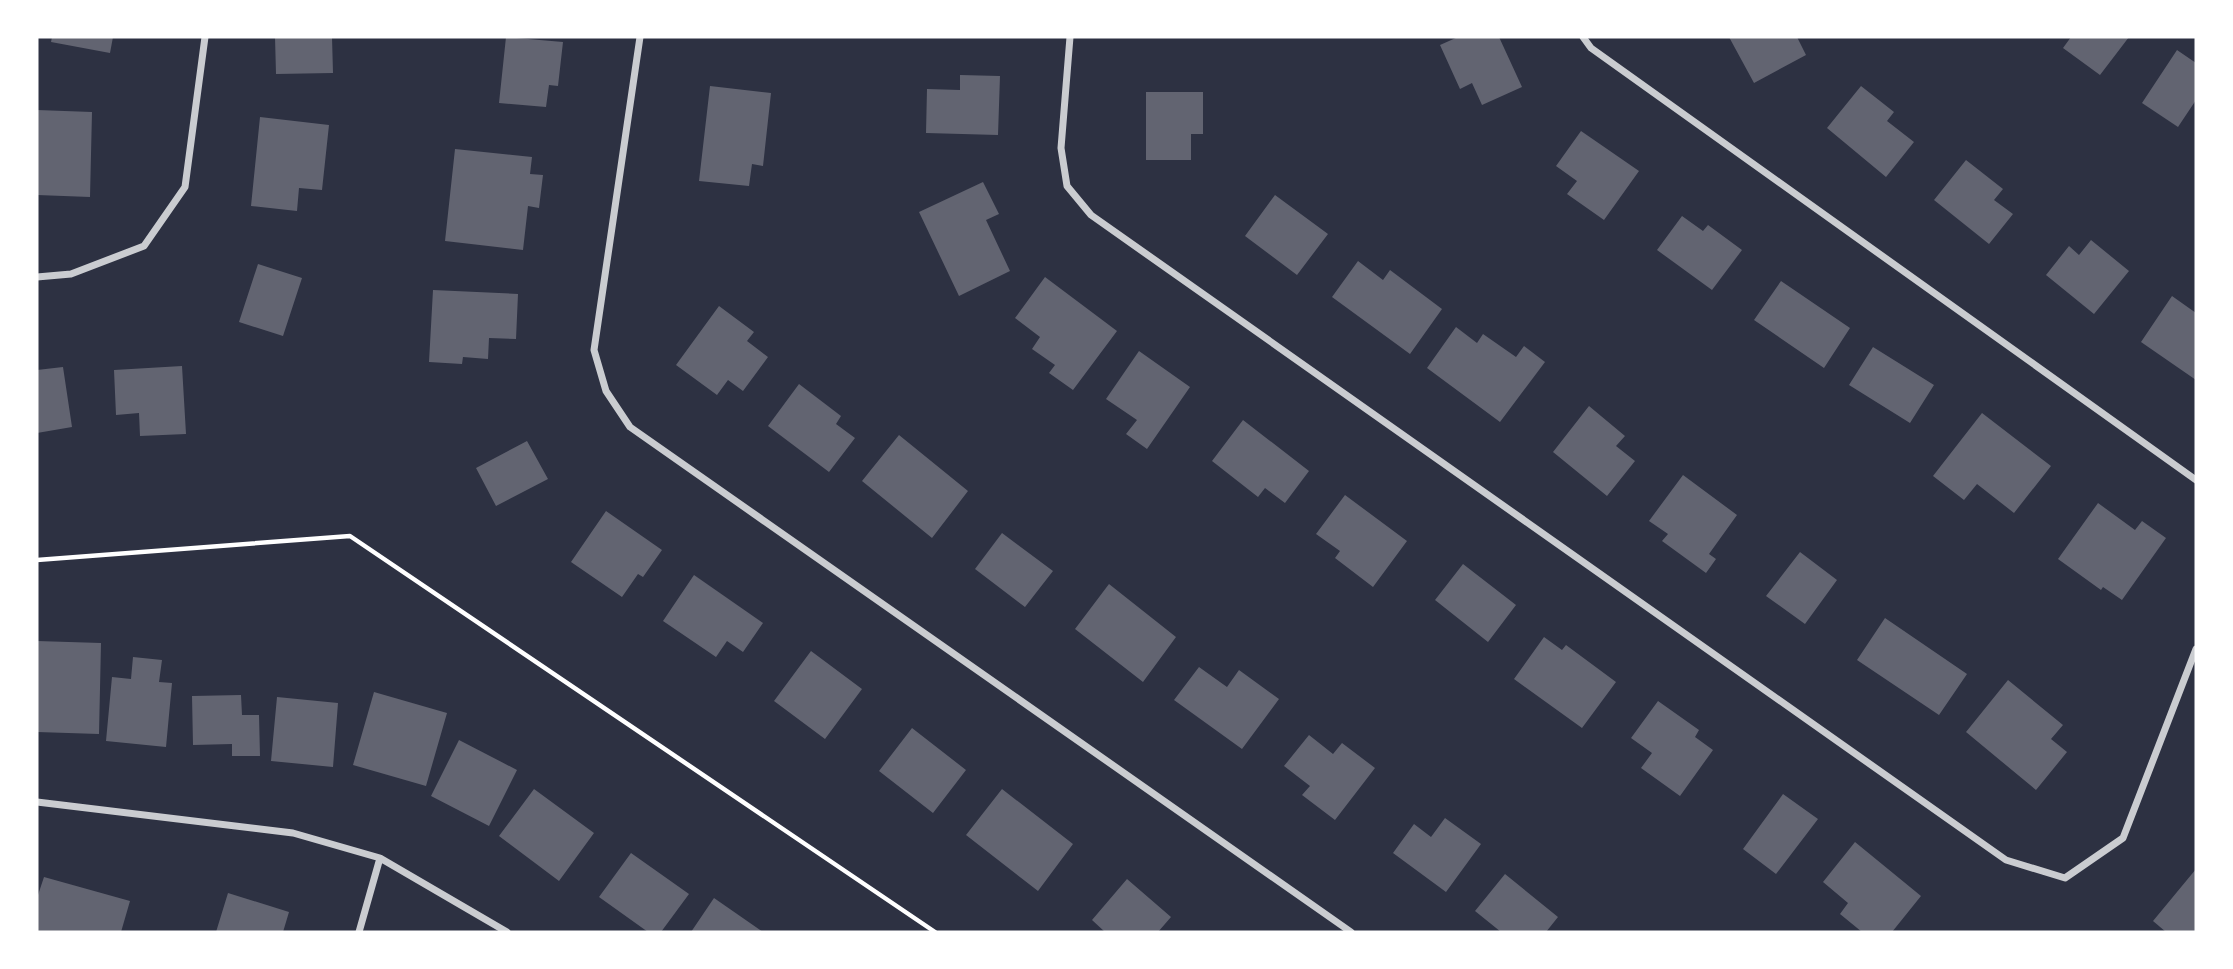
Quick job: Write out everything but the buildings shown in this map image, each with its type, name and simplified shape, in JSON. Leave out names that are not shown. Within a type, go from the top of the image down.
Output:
[{"type":"street","points":[[37,277],[71,275],[144,246],[185,187],[205,37]]},
{"type":"street","points":[[640,37],[594,350],[606,391],[630,427],[956,658],[1351,932]]},
{"type":"street","points":[[1070,37],[1061,148],[1067,186],[1091,215],[2006,860],[2065,878],[2123,838],[2196,649]]},
{"type":"street","points":[[1583,37],[1591,48],[2196,480]]},
{"type":"street","points":[[37,802],[293,833],[380,858],[507,932]]},
{"type":"street","points":[[359,932],[380,858]]},
{"type":"path","points":[[37,561],[351,536],[935,932]]}]
